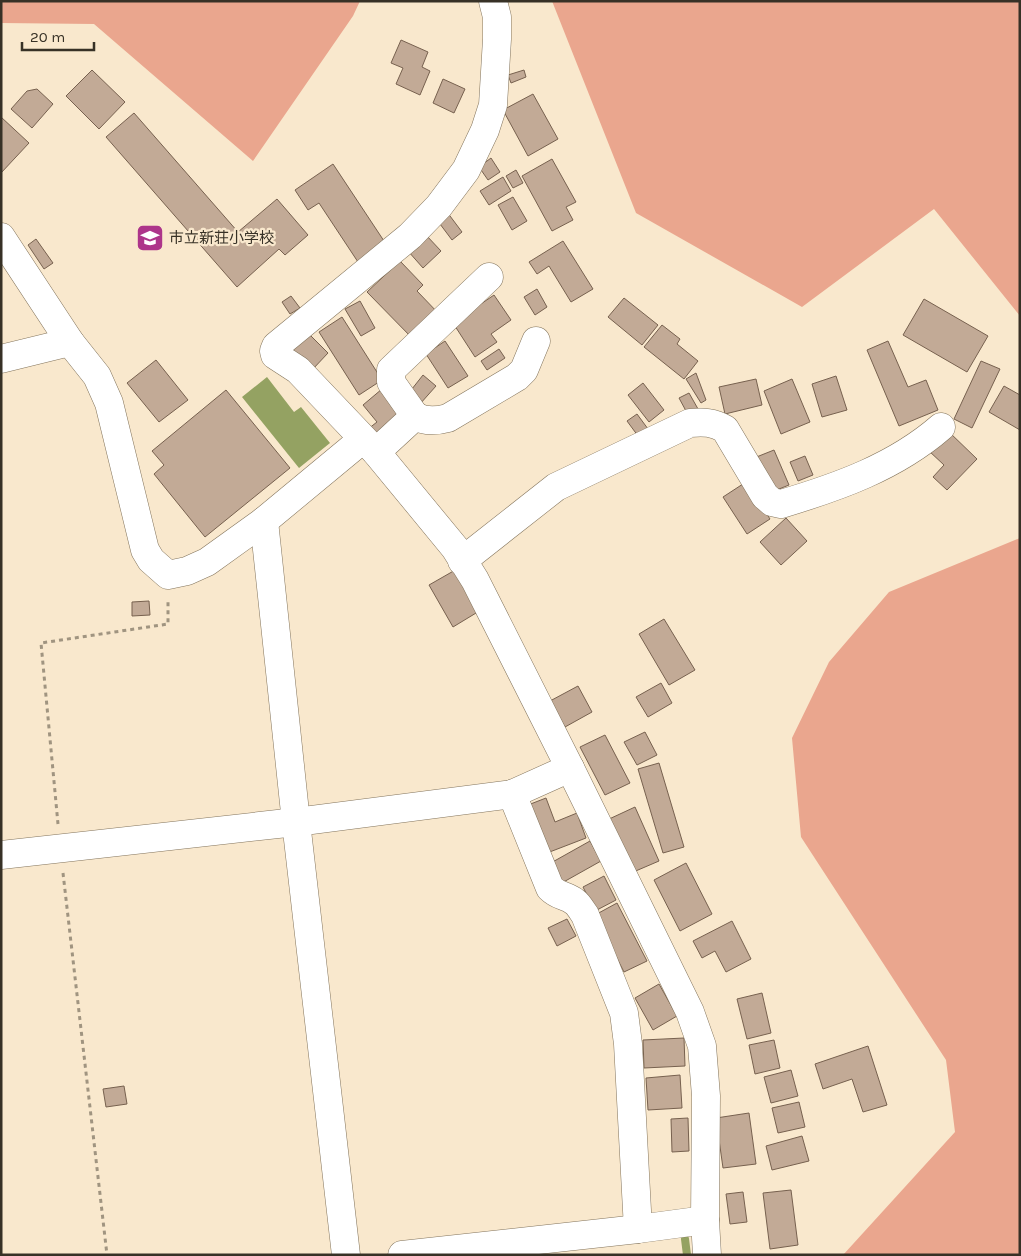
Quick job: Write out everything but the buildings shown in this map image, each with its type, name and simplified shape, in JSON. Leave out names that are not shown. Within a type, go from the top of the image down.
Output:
[{"type":"street","points":[[493,1],[497,39],[492,105],[485,130],[466,170],[439,206],[410,236],[276,346],[274,350],[275,355],[298,370],[369,446],[455,548],[475,580],[690,1012],[702,1046],[706,1096],[705,1220],[707,1255]]},
{"type":"street","points":[[1,237],[70,342],[97,376],[109,403],[145,550],[151,560],[168,575],[187,571],[207,562],[369,446],[415,416]]},
{"type":"street","points":[[489,277],[391,370],[391,382],[415,416],[429,421],[439,421],[448,418],[517,377],[524,370],[536,341]]},
{"type":"street","points":[[1,359],[70,342]]},
{"type":"street","points":[[462,561],[556,487],[690,423],[706,421],[725,429],[765,496],[772,502],[780,504],[847,482],[922,444],[941,427]]},
{"type":"street","points":[[264,521],[296,822],[346,1255]]},
{"type":"street","points":[[1,855],[296,822],[512,794],[570,768]]},
{"type":"street","points":[[512,794],[550,888],[557,895],[576,902],[585,915],[624,1013],[628,1044],[638,1229]]},
{"type":"street","points":[[402,1255],[705,1220]]},
{"type":"path","points":[[107,1255],[60,848],[41,644],[168,624],[168,575]]},
{"type":"shaded area","points":[[1,1],[360,1],[353,16],[253,161],[94,24],[1,23]]},
{"type":"shaded area","points":[[552,1],[1020,1],[1020,316],[934,209],[802,307],[636,213]]},
{"type":"shaded area","points":[[267,377],[294,412],[301,407],[330,443],[299,468],[242,397]]},
{"type":"shaded area","points":[[1020,538],[1020,1255],[843,1255],[955,1132],[946,1060],[801,837],[792,738],[829,662],[889,592]]},
{"type":"waterway","points":[[685,1239],[687,1255]]},
{"type":"place","name":"市立新荘小学校","points":[[150,238]]}]
